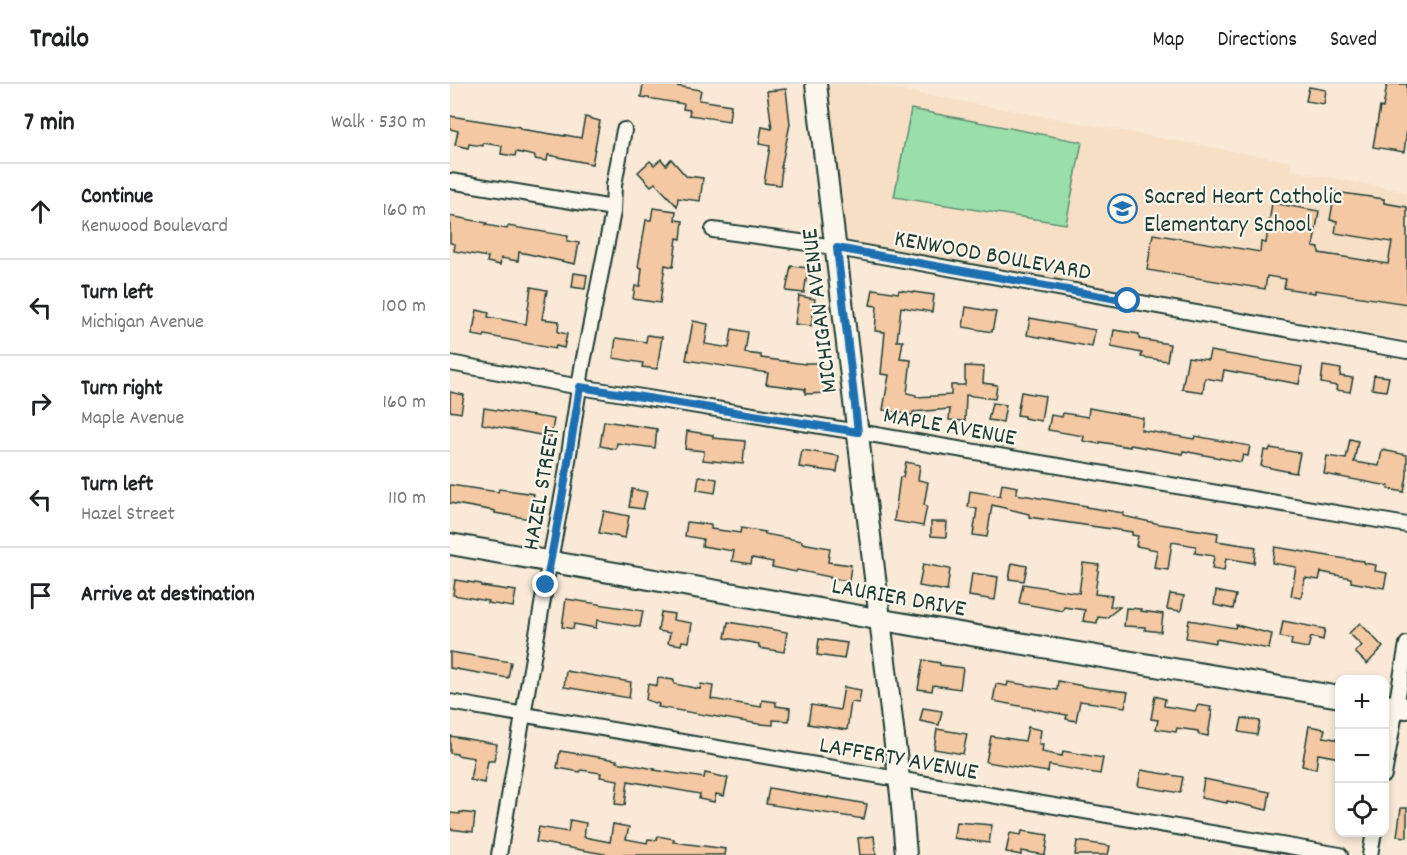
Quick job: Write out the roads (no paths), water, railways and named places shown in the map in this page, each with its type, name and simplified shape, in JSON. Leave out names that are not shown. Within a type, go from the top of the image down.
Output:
[{"type":"street","name":"MICHIGAN AVENUE","points":[[816,84],[837,248],[906,855]]},
{"type":"street","name":"HAZEL STREET","points":[[499,855],[564,487],[583,362],[613,208],[614,185],[624,130]]},
{"type":"street","points":[[450,181],[613,208]]},
{"type":"street","name":"KENWOOD BOULEVARD","points":[[713,230],[837,248],[1407,351]]},
{"type":"street","name":"MAPLE AVENUE","points":[[450,363],[580,387],[1407,525]]},
{"type":"street","name":"LAURIER DRIVE","points":[[450,544],[1335,696]]},
{"type":"street","points":[[1389,746],[1407,644]]},
{"type":"street","name":"LAFFERTY AVENUE","points":[[450,702],[1340,855]]},
{"type":"street","points":[[1370,855],[1373,837]]},
{"type":"place","name":"Sacred Heart Catholic Elementary School","points":[[1123,209]]}]
